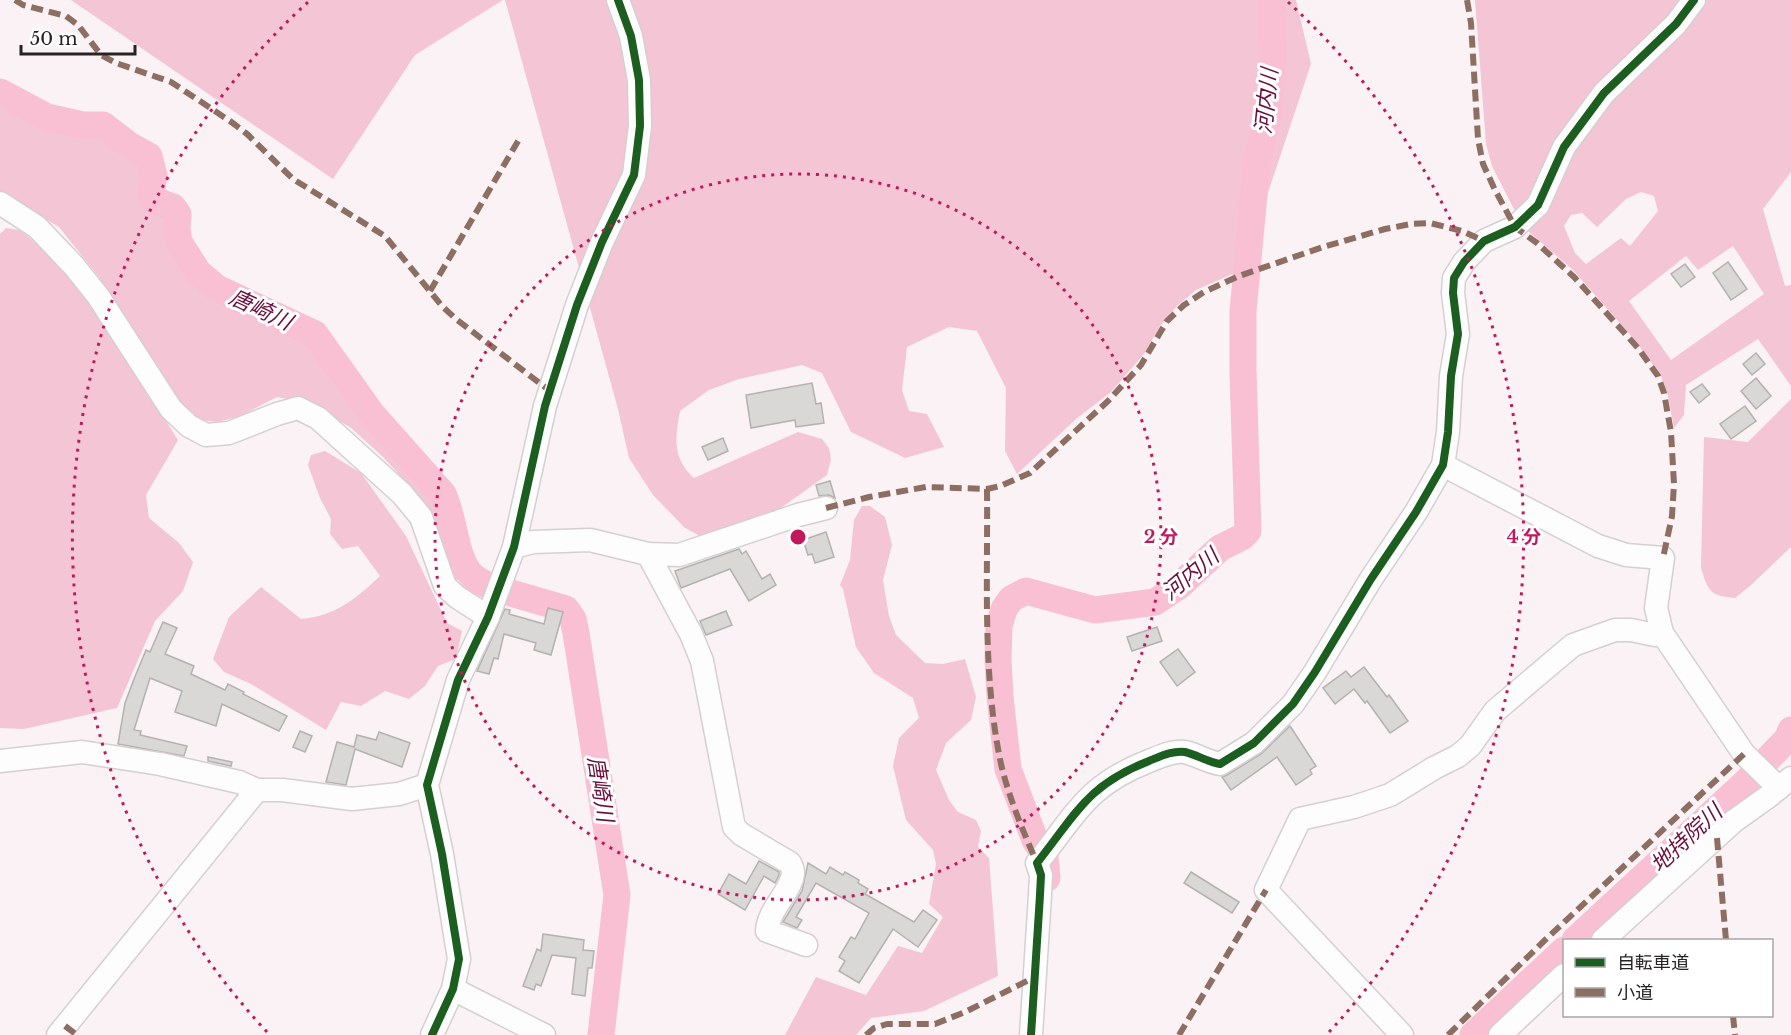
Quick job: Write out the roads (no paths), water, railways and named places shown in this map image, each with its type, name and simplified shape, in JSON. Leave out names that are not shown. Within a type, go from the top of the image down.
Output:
[{"type":"street","points":[[432,1035],[453,989],[459,959],[456,932],[427,785],[458,680],[488,617],[514,547],[545,406],[577,305],[602,242],[634,175],[640,126],[639,80],[631,36],[618,0]]},
{"type":"street","points":[[1031,1035],[1041,875],[1037,862],[1084,801],[1112,778],[1164,755],[1183,752],[1220,764],[1254,744],[1293,704],[1416,512],[1443,465],[1448,432],[1451,376],[1458,334],[1453,293],[1454,278],[1464,262],[1484,241],[1515,227],[1538,205],[1563,147],[1604,93],[1676,24],[1694,0]]},
{"type":"street","points":[[0,203],[37,227],[74,266],[98,296],[171,409],[189,426],[206,435],[229,433],[298,408],[318,418],[402,494],[421,517],[445,586],[457,597],[488,617]]},
{"type":"street","points":[[1443,465],[1598,546],[1626,555],[1663,558],[1656,608],[1662,633],[1744,754],[1784,781],[1734,820],[1604,939]]},
{"type":"street","points":[[514,547],[533,542],[590,540],[648,554],[679,555],[798,514],[826,508]]},
{"type":"street","points":[[648,554],[691,634],[702,661],[734,827],[741,834],[790,863],[793,871],[768,921],[767,931],[806,945]]},
{"type":"street","points":[[1402,1035],[1266,890],[1300,819],[1354,807],[1390,795],[1458,756],[1470,746],[1495,711],[1573,645],[1615,630],[1631,630],[1655,635],[1662,633]]},
{"type":"street","points":[[0,761],[82,752],[160,764],[239,782],[257,790],[282,790],[352,799],[399,794],[427,785]]},
{"type":"street","points":[[58,1035],[257,790]]},
{"type":"street","points":[[1500,1035],[1563,976]]},
{"type":"street","points":[[453,989],[544,1035]]},
{"type":"waterway","name":"河内川","points":[[1047,878],[1045,856],[1035,840],[1008,769],[1000,697],[999,626],[1004,609],[1011,599],[1026,591],[1095,610],[1155,602],[1179,586],[1220,548],[1242,537],[1248,531],[1243,311],[1257,163],[1269,110],[1273,58],[1272,0]]},
{"type":"waterway","name":"唐崎川","points":[[0,92],[47,117],[83,125],[103,125],[129,145],[149,156],[154,176],[151,192],[156,201],[173,207],[178,214],[179,242],[198,272],[217,288],[315,334],[372,414],[443,494],[464,565],[474,577],[493,588]]},
{"type":"waterway","name":"唐崎川","points":[[504,591],[566,609],[573,619],[617,895],[601,1035]]},
{"type":"waterway","name":"地持院川","points":[[1576,939],[1744,784],[1788,738],[1791,730]]},
{"type":"waterway","name":"地持院川","points":[[1473,1035],[1563,951]]}]
